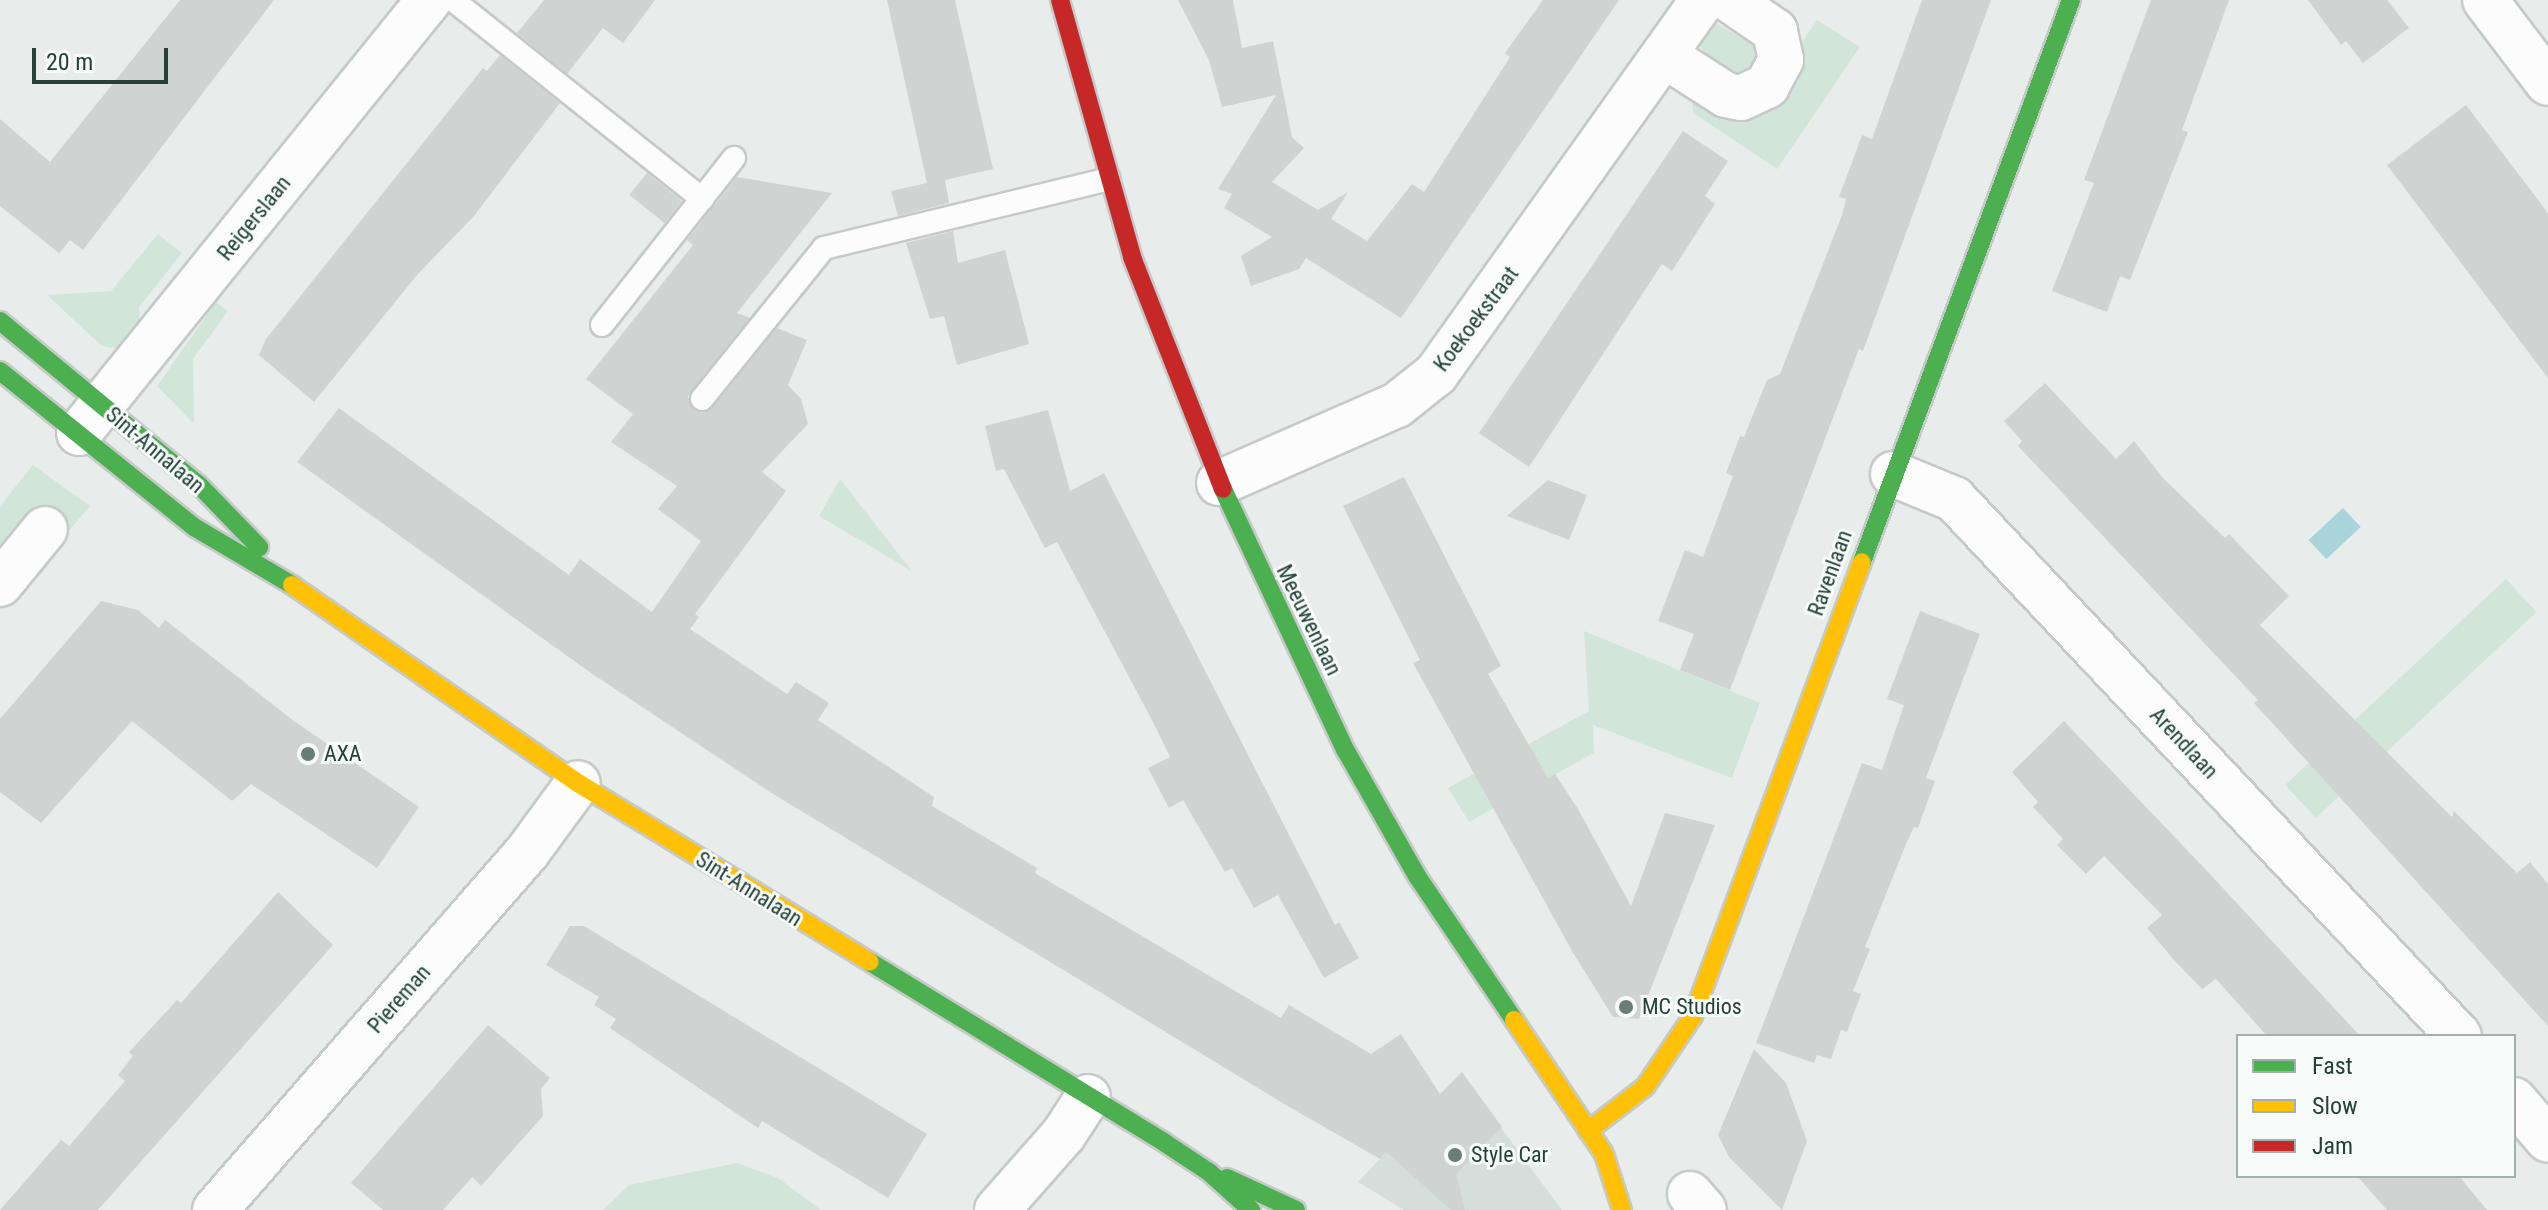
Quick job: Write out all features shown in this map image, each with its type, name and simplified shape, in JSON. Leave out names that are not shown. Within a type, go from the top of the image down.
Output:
[{"type":"street","name":"Reigerslaan","points":[[90,420],[429,0]]},
{"type":"street","name":"Meeuwenlaan","points":[[1060,0],[1109,179],[1156,323],[1219,483],[1346,751],[1493,996],[1588,1131],[1612,1172],[1622,1210]]},
{"type":"street","name":"Koekoekstraat","points":[[1219,483],[1397,405],[1436,374],[1703,0]]},
{"type":"street","points":[[1658,64],[1673,61],[1726,95],[1741,98],[1767,86],[1781,60],[1775,31],[1730,0]]},
{"type":"street","name":"Ravenlaan","points":[[1588,1131],[1645,1087],[1693,1016],[2071,0]]},
{"type":"street","points":[[2485,0],[2548,83]]},
{"type":"street","name":"Sint-Annalaan","points":[[0,321],[194,527],[300,589],[578,783],[1209,1172],[1296,1210]]},
{"type":"street","name":"Sint-Annalaan","points":[[0,371],[198,484],[300,589]]},
{"type":"street","name":"Arendlaan","points":[[1893,474],[1954,499],[2457,1034]]},
{"type":"street","points":[[0,584],[45,529]]},
{"type":"street","name":"Piereman","points":[[215,1210],[544,832],[578,783]]},
{"type":"street","points":[[997,1210],[1064,1134],[1088,1097]]},
{"type":"street","points":[[2516,1102],[2548,1140]]},
{"type":"street","name":"Sint-Annalaan","points":[[1209,1172],[1251,1210]]},
{"type":"lane","points":[[453,0],[702,199]]},
{"type":"lane","points":[[602,325],[734,158]]},
{"type":"lane","points":[[702,399],[824,248],[1109,179]]},
{"type":"shaded area","points":[[1462,1072],[1562,1210],[1404,1210],[1358,1182]]},
{"type":"green space","points":[[1817,20],[1860,47],[1777,169],[1693,113],[1692,95],[1744,116],[1780,105],[1799,80],[1800,45]]},
{"type":"green space","points":[[1714,22],[1759,48],[1760,69],[1739,76],[1704,52],[1698,42]]},
{"type":"green space","points":[[158,234],[182,253],[139,307],[140,326],[121,349],[102,346],[47,295],[111,291]]},
{"type":"green space","points":[[216,302],[228,311],[193,359],[194,424],[157,386]]},
{"type":"green space","points":[[33,465],[90,506],[68,532],[34,507],[0,546],[0,506]]},
{"type":"green space","points":[[840,479],[912,571],[819,516]]},
{"type":"green space","points":[[2506,579],[2537,612],[2316,818],[2285,785]]},
{"type":"green space","points":[[1584,631],[1760,703],[1732,778],[1593,725],[1594,753],[1469,822],[1448,788],[1589,711]]},
{"type":"green space","points":[[737,1163],[778,1178],[821,1210],[603,1210],[629,1185]]},
{"type":"water","points":[[2343,508],[2361,527],[2326,559],[2309,540]]},
{"type":"building","points":[[180,0],[274,0],[83,250],[70,240],[59,253],[0,206],[0,119],[50,162]]},
{"type":"building","points":[[544,0],[655,0],[623,43],[603,28],[567,74],[517,33]]},
{"type":"building","points":[[887,0],[955,0],[993,169],[945,180],[949,203],[898,216],[891,191],[927,183]]},
{"type":"building","points":[[1178,0],[1233,0],[1242,48],[1273,41],[1292,137],[1304,148],[1272,182],[1318,210],[1348,192],[1331,219],[1367,241],[1412,184],[1424,192],[1510,57],[1505,53],[1543,0],[1619,0],[1401,318],[1306,258],[1299,269],[1251,286],[1241,256],[1272,237],[1224,208],[1232,194],[1218,189],[1276,95],[1222,107],[1209,60]]},
{"type":"building","points":[[1922,0],[1991,0],[1863,351],[1859,349],[1730,690],[1680,670],[1694,634],[1658,621],[1685,550],[1703,557],[1733,476],[1726,473],[1740,436],[1744,437],[1767,380],[1780,374],[1842,215],[1846,199],[1839,197],[1862,135],[1872,139]]},
{"type":"building","points":[[2151,0],[2229,0],[2182,130],[2188,132],[2130,280],[2120,276],[2107,312],[2052,291],[2094,183],[2084,180]]},
{"type":"building","points":[[2308,0],[2387,0],[2409,28],[2363,63],[2346,41],[2341,45]]},
{"type":"building","points":[[500,55],[560,103],[474,216],[417,275],[314,402],[259,355],[266,339],[483,68],[487,71]]},
{"type":"building","points":[[2466,105],[2548,213],[2548,378],[2387,165]]},
{"type":"building","points":[[1683,131],[1728,161],[1705,196],[1715,204],[1672,271],[1662,264],[1529,467],[1479,433]]},
{"type":"building","points":[[647,173],[682,201],[664,223],[629,195]]},
{"type":"building","points":[[737,177],[832,193],[737,313],[750,318],[688,396],[694,410],[712,408],[777,328],[807,340],[788,385],[801,399],[808,424],[762,472],[786,491],[695,614],[699,617],[690,629],[787,694],[796,682],[829,703],[818,720],[934,797],[932,806],[1037,868],[1035,873],[1281,1018],[1289,1005],[1371,1054],[1401,1034],[1440,1094],[1462,1072],[1502,1127],[1456,1174],[1465,1210],[1451,1210],[1386,1152],[1380,1159],[1286,1105],[770,792],[591,673],[297,462],[339,408],[569,575],[580,559],[652,612],[701,541],[658,509],[677,486],[611,442],[633,414],[586,379],[693,245],[687,240]]},
{"type":"building","points":[[953,231],[958,263],[1005,250],[1029,344],[957,365],[944,316],[930,319],[906,243]]},
{"type":"building","points":[[2045,383],[2116,459],[2134,441],[2163,478],[2225,538],[2229,534],[2289,596],[2260,625],[2452,817],[2454,811],[2517,873],[2530,862],[2548,884],[2548,1026],[2254,703],[2258,700],[2018,446],[2022,441],[2004,421]]},
{"type":"building","points":[[1048,410],[1070,491],[1104,473],[1335,925],[1339,922],[1359,958],[1324,978],[1278,895],[1254,908],[1232,868],[1225,872],[1183,800],[1169,808],[1148,768],[1170,757],[1153,722],[1057,542],[1045,548],[1004,469],[996,471],[985,426]]},
{"type":"building","points":[[1404,477],[1501,666],[1488,674],[1548,778],[1555,774],[1578,809],[1631,906],[1665,813],[1715,825],[1639,1019],[1613,1017],[1572,951],[1413,663],[1420,660],[1343,506]]},
{"type":"building","points":[[1548,480],[1587,495],[1569,540],[1507,516]]},
{"type":"building","points":[[101,601],[138,610],[159,628],[165,620],[294,721],[419,807],[377,868],[251,784],[232,801],[132,721],[41,823],[0,792],[0,719]]},
{"type":"building","points":[[1920,611],[1980,634],[1926,778],[1935,781],[1918,828],[1914,827],[1906,844],[1865,947],[1870,949],[1853,991],[1861,994],[1847,1032],[1841,1030],[1831,1059],[1817,1055],[1814,1063],[1756,1043],[1862,763],[1882,770],[1904,705],[1887,699]]},
{"type":"building","points":[[2064,721],[2358,1034],[2265,1034],[2216,979],[2202,989],[2147,928],[2162,915],[2104,856],[2086,874],[2057,845],[2063,839],[2033,807],[2038,802],[2012,772]]},
{"type":"building","points":[[278,892],[333,945],[98,1210],[0,1210],[61,1140],[69,1146],[125,1081],[118,1075],[133,1056],[129,1052],[177,1000],[181,1003]]},
{"type":"building","points":[[570,926],[584,926],[927,1134],[888,1198],[762,1121],[758,1128],[610,1028],[616,1019],[594,1005],[599,997],[546,965]]},
{"type":"building","points":[[488,1025],[550,1078],[541,1089],[543,1116],[481,1186],[472,1177],[443,1210],[383,1210],[351,1183]]},
{"type":"building","points":[[1754,1049],[1786,1083],[1807,1141],[1782,1210],[1729,1157],[1718,1135]]},
{"type":"building","points":[[2359,1178],[2461,1178],[2487,1210],[2387,1210]]},
{"type":"traffic: fast","points":[[1862,562],[2071,0]]},
{"type":"traffic: fast","points":[[0,321],[198,484],[259,547]]},
{"type":"traffic: fast","points":[[0,371],[194,527],[292,585]]},
{"type":"traffic: fast","points":[[1223,489],[1346,751],[1417,876],[1514,1020]]},
{"type":"traffic: fast","points":[[870,962],[1165,1143],[1209,1172],[1251,1210]]},
{"type":"traffic: fast","points":[[1227,1178],[1296,1210]]},
{"type":"traffic: slow","points":[[1588,1131],[1645,1087],[1693,1016],[1862,562]]},
{"type":"traffic: slow","points":[[292,585],[578,783],[870,962]]},
{"type":"traffic: slow","points":[[1514,1020],[1604,1154],[1622,1210]]},
{"type":"traffic: jam","points":[[1060,0],[1132,257],[1223,489]]},
{"type":"place","name":"AXA","points":[[308,754]]},
{"type":"place","name":"MC Studios","points":[[1626,1007]]},
{"type":"place","name":"Style Car","points":[[1455,1155]]}]
